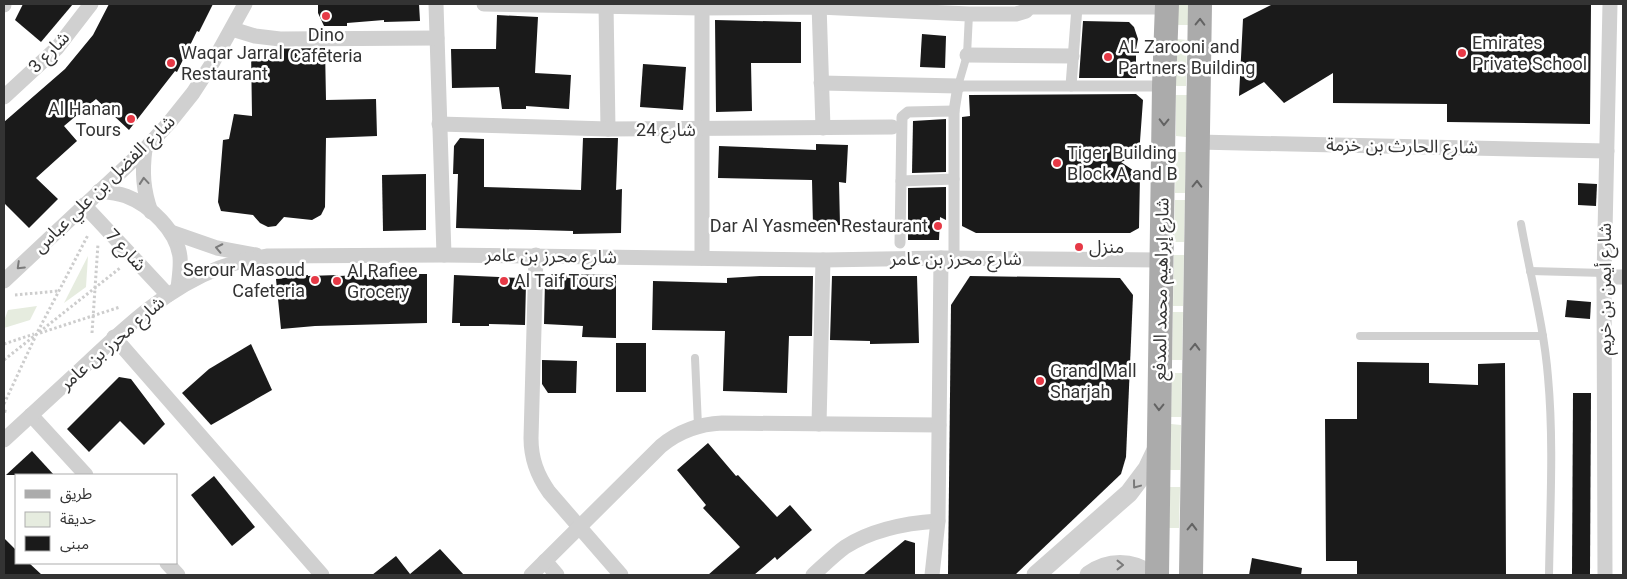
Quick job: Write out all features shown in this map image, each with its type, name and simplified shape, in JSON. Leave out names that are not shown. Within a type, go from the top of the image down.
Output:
[{"type":"main road","name":"شارع إبراهيم محمد المدفع","points":[[1192,575],[1200,4]]},
{"type":"main road","name":"شارع إبراهيم محمد المدفع","points":[[1157,575],[1164,86],[1168,6]]},
{"type":"street","name":"شارع 3","points":[[4,97],[57,48],[91,4]]},
{"type":"street","name":"شارع الفضل بن علي عباس","points":[[4,281],[169,123],[193,93],[213,62],[245,4]]},
{"type":"street","points":[[436,4],[444,255]]},
{"type":"street","points":[[484,4],[819,6],[970,14],[1016,14],[1029,7],[1168,6]]},
{"type":"street","name":"شارع أيمن بن خريم","points":[[1604,575],[1604,275],[1607,151],[1616,61],[1610,4]]},
{"type":"street","points":[[606,5],[608,129]]},
{"type":"street","points":[[702,6],[702,258]]},
{"type":"street","points":[[819,6],[823,128]]},
{"type":"street","points":[[1071,86],[1077,7]]},
{"type":"street","points":[[232,29],[256,36],[280,39],[437,38]]},
{"type":"street","points":[[967,55],[1072,56]]},
{"type":"street","points":[[821,83],[958,86],[1164,86]]},
{"type":"street","points":[[932,575],[938,521],[939,425],[954,179],[954,111],[958,86]]},
{"type":"street","points":[[900,243],[903,114],[908,112],[954,111]]},
{"type":"street","name":"شارع 24","points":[[439,124],[702,130],[892,127]]},
{"type":"street","name":"شارع الحارث بن خزمة","points":[[1198,142],[1607,151]]},
{"type":"street","points":[[145,148],[143,181],[151,212]]},
{"type":"street","points":[[901,181],[954,179]]},
{"type":"street","points":[[99,191],[127,197],[151,212],[171,232],[177,244],[180,258],[173,292]]},
{"type":"street","name":"شارع 7","points":[[84,205],[173,292]]},
{"type":"street","points":[[171,232],[217,248],[268,256]]},
{"type":"street","name":"شارع محرز بن عامر","points":[[4,440],[114,338],[173,292],[199,276],[221,267],[268,256],[444,255],[823,260],[948,258],[1161,260]]},
{"type":"street","points":[[536,256],[531,450],[533,461],[542,483],[621,575]]},
{"type":"street","points":[[819,424],[823,260]]},
{"type":"street","points":[[1604,275],[1623,277]]},
{"type":"street","points":[[114,338],[322,575]]},
{"type":"street","points":[[31,415],[85,474]]},
{"type":"street","points":[[531,575],[661,446],[672,437],[698,426],[722,423],[939,425]]},
{"type":"street","points":[[1036,575],[1129,493],[1147,469],[1159,442]]},
{"type":"street","points":[[813,575],[845,547],[868,536],[892,527],[917,522],[938,521]]},
{"type":"street","points":[[545,561],[557,575]]},
{"type":"street","points":[[168,564],[178,575]]},
{"type":"street","points":[[1089,575],[1098,569],[1116,564],[1133,566],[1151,575]]},
{"type":"lane","points":[[958,86],[967,55],[970,14]]},
{"type":"lane","points":[[1521,224],[1543,336],[1548,375],[1552,454],[1549,575]]},
{"type":"lane","points":[[1530,271],[1604,275]]},
{"type":"lane","points":[[1360,336],[1543,336]]},
{"type":"lane","points":[[696,358],[698,426]]},
{"type":"path","points":[[4,404],[37,333],[89,234]]},
{"type":"path","points":[[92,333],[98,243]]},
{"type":"path","points":[[4,360],[121,267]]},
{"type":"path","points":[[11,295],[59,291]]},
{"type":"path","points":[[4,344],[120,306]]},
{"type":"path","points":[[4,410],[9,412]]},
{"type":"green space","points":[[1178,4],[1188,4],[1188,25],[1177,25]]},
{"type":"green space","points":[[1177,39],[1187,40],[1186,86],[1176,86]]},
{"type":"green space","points":[[1176,95],[1187,95],[1186,137],[1176,136]]},
{"type":"green space","points":[[1176,152],[1186,152],[1185,193],[1175,193]]},
{"type":"green space","points":[[1175,200],[1185,200],[1184,242],[1174,242]]},
{"type":"green space","points":[[1174,255],[1184,255],[1183,306],[1173,306]]},
{"type":"green space","points":[[88,256],[86,287],[64,303]]},
{"type":"green space","points":[[37,306],[30,320],[4,328],[4,321],[8,310]]},
{"type":"green space","points":[[1173,312],[1183,312],[1182,360],[1172,360]]},
{"type":"green space","points":[[1172,373],[1182,373],[1181,417],[1171,417]]},
{"type":"green space","points":[[1171,424],[1181,425],[1180,470],[1170,470]]},
{"type":"green space","points":[[1170,487],[1180,487],[1179,528],[1169,528]]},
{"type":"building","points":[[23,4],[73,4],[41,42],[15,20]]},
{"type":"building","points":[[109,4],[213,4],[199,32],[197,31],[177,72],[175,71],[129,130],[96,99],[64,126],[77,141],[36,178],[58,199],[29,228],[4,203],[4,122],[65,69],[93,35]]},
{"type":"building","points":[[318,4],[419,4],[420,21],[384,22],[384,20],[347,23],[347,26],[324,26],[318,13]]},
{"type":"building","name":"Emirates Private School","points":[[1273,4],[1591,4],[1590,124],[1447,122],[1447,104],[1333,103],[1333,73],[1284,103],[1264,82],[1239,96],[1243,19]]},
{"type":"building","points":[[497,15],[538,17],[535,73],[571,75],[569,109],[526,106],[526,109],[502,109],[499,87],[452,88],[451,49],[496,49]]},
{"type":"building","points":[[715,20],[801,22],[801,63],[751,63],[752,111],[716,112]]},
{"type":"building","name":"AL Zarooni and Partners Building","points":[[1083,21],[1129,22],[1134,27],[1138,39],[1136,78],[1079,78]]},
{"type":"building","points":[[922,34],[946,36],[945,68],[920,67]]},
{"type":"building","points":[[325,48],[326,100],[376,99],[377,136],[326,138],[325,207],[321,215],[312,220],[284,217],[276,226],[268,227],[260,223],[253,215],[221,211],[218,202],[223,140],[229,139],[234,114],[252,116],[251,49]]},
{"type":"building","points":[[643,64],[686,67],[683,110],[640,107]]},
{"type":"building","name":"Tiger Building Block A and B","points":[[1136,94],[1143,100],[1139,155],[1121,162],[1140,175],[1139,228],[1130,233],[976,233],[962,226],[962,117],[970,116],[969,95]]},
{"type":"building","points":[[946,119],[946,172],[912,173],[913,121]]},
{"type":"building","points":[[460,138],[484,139],[484,187],[581,190],[583,138],[618,138],[616,190],[622,189],[621,233],[573,234],[573,231],[456,228],[458,174],[453,174],[454,146]]},
{"type":"building","points":[[816,144],[848,145],[846,183],[839,182],[840,225],[813,226],[812,180],[718,178],[719,146],[816,150]]},
{"type":"building","points":[[426,174],[426,230],[383,231],[382,175]]},
{"type":"building","points":[[1578,183],[1597,184],[1596,206],[1578,205]]},
{"type":"building","points":[[946,187],[946,220],[940,217],[939,240],[908,240],[908,188]]},
{"type":"building","points":[[427,274],[427,323],[315,326],[281,329],[276,279],[308,275],[338,276]]},
{"type":"building","points":[[552,274],[616,275],[616,338],[582,337],[583,326],[544,324],[545,281]]},
{"type":"building","points":[[454,275],[521,278],[526,283],[525,325],[489,324],[489,326],[460,326],[460,323],[452,323]]},
{"type":"building","points":[[813,276],[812,336],[789,336],[787,393],[723,391],[725,331],[652,330],[653,281],[727,283],[727,278]]},
{"type":"building","points":[[832,276],[917,276],[919,343],[870,344],[870,341],[830,340]]},
{"type":"building","name":"Grand Mall Sharjah","points":[[970,276],[1120,278],[1133,295],[1126,457],[1121,474],[1015,575],[948,575],[951,305]]},
{"type":"building","points":[[1567,300],[1591,302],[1590,319],[1565,317]]},
{"type":"building","points":[[616,343],[646,343],[646,392],[616,392]]},
{"type":"building","points":[[251,344],[272,390],[211,425],[182,393],[209,369]]},
{"type":"building","points":[[542,360],[577,361],[576,393],[548,393],[542,384]]},
{"type":"building","points":[[1357,362],[1429,363],[1429,383],[1478,385],[1478,364],[1505,363],[1506,575],[1357,575],[1357,561],[1326,561],[1325,419],[1357,419]]},
{"type":"building","points":[[119,377],[131,379],[165,424],[144,445],[120,421],[89,452],[67,429]]},
{"type":"building","points":[[1573,393],[1591,393],[1590,575],[1572,575]]},
{"type":"building","points":[[708,443],[736,476],[738,475],[777,517],[790,505],[812,530],[777,560],[775,557],[754,575],[708,575],[740,547],[703,508],[706,505],[677,470]]},
{"type":"building","points":[[32,451],[53,474],[15,474],[6,475]]},
{"type":"building","points":[[214,476],[255,527],[232,546],[191,495]]},
{"type":"building","points":[[4,538],[15,549],[15,564],[30,564],[42,575],[4,575]]},
{"type":"building","points":[[905,540],[915,543],[915,575],[863,575]]},
{"type":"building","points":[[440,549],[464,575],[372,575],[396,556],[410,574]]},
{"type":"building","points":[[1252,558],[1302,568],[1301,575],[1249,575]]},
{"type":"place","name":"Dino Cafeteria","points":[[326,16]]},
{"type":"place","name":"Emirates Private School","points":[[1462,53]]},
{"type":"place","name":"AL Zarooni and Partners Building","points":[[1108,57]]},
{"type":"place","name":"Waqar Jarral Restaurant","points":[[171,63]]},
{"type":"place","name":"Al Hanan Tours","points":[[131,119]]},
{"type":"place","name":"Tiger Building Block A and B","points":[[1057,163]]},
{"type":"place","name":"Dar Al Yasmeen Restaurant","points":[[938,226]]},
{"type":"place","name":"منزل","points":[[1079,247]]},
{"type":"place","name":"Serour Masoud Cafeteria","points":[[315,280]]},
{"type":"place","name":"Al Rafiee Grocery","points":[[337,281]]},
{"type":"place","name":"Al Taif Tours","points":[[504,281]]},
{"type":"place","name":"Grand Mall Sharjah","points":[[1040,381]]}]
